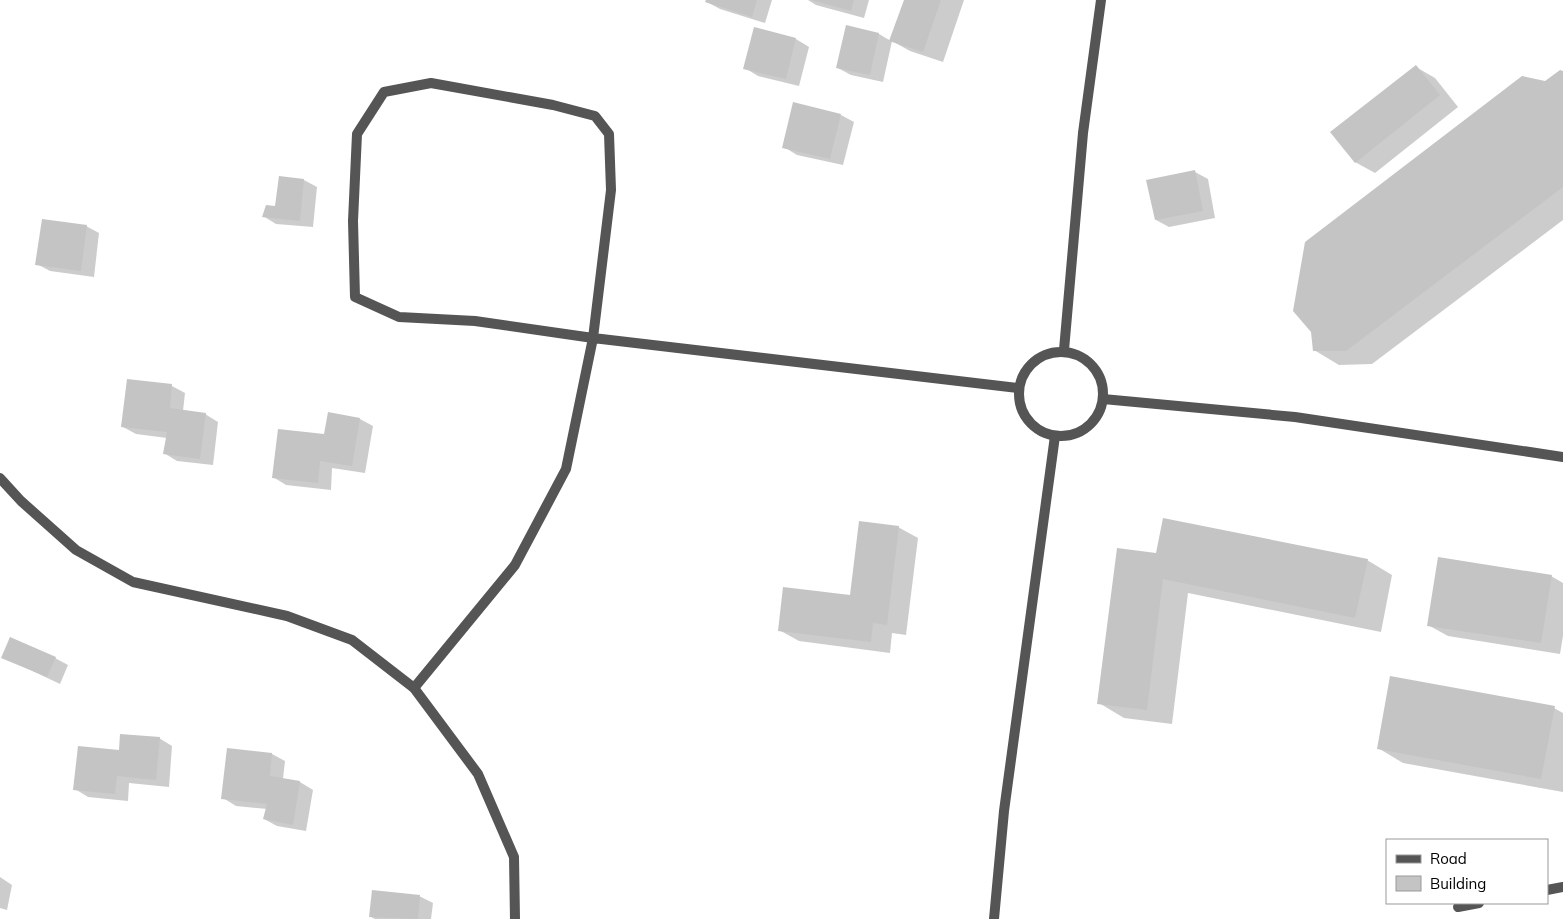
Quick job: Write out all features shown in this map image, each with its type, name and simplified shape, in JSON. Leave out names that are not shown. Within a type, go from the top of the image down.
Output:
[{"type":"street","points":[[1064,350],[1083,133],[1101,0]]},
{"type":"street","points":[[414,688],[516,565],[566,469],[593,338],[610,190],[608,134],[595,116],[553,105],[431,83],[384,92],[357,134],[353,221],[356,297],[399,317],[475,321],[593,338],[1018,388]]},
{"type":"street","points":[[1064,350],[1082,357],[1094,368],[1102,382],[1103,399],[1098,415],[1087,427],[1072,435],[1055,436],[1040,431],[1026,420],[1019,405],[1018,388],[1023,372],[1034,360],[1049,353],[1064,350]]},
{"type":"street","points":[[1103,399],[1295,417],[1563,457]]},
{"type":"street","points":[[994,919],[1004,811],[1055,436]]},
{"type":"street","points":[[0,478],[21,501],[76,550],[133,582],[287,616],[352,640],[414,688],[478,774],[514,857],[515,919]]},
{"type":"street","points":[[1548,890],[1563,887]]},
{"type":"street","points":[[1458,907],[1474,904]]},
{"type":"building","points":[[706,0],[757,0],[752,17],[705,2]]},
{"type":"building","points":[[811,0],[854,0],[851,11]]},
{"type":"building","points":[[904,0],[941,0],[923,52],[889,41]]},
{"type":"building","points":[[846,25],[879,33],[870,75],[836,68]]},
{"type":"building","points":[[754,27],[796,38],[786,79],[743,69]]},
{"type":"building","points":[[1416,65],[1440,95],[1355,163],[1330,132]]},
{"type":"building","points":[[1560,70],[1563,71],[1563,187],[1346,351],[1313,351],[1311,332],[1293,311],[1305,242],[1522,76],[1545,81]]},
{"type":"building","points":[[793,102],[841,114],[830,159],[782,148]]},
{"type":"building","points":[[1195,170],[1203,211],[1155,220],[1146,180]]},
{"type":"building","points":[[279,176],[304,179],[300,221],[262,217],[266,205],[275,206]]},
{"type":"building","points":[[42,219],[87,225],[81,271],[35,265]]},
{"type":"building","points":[[127,379],[172,384],[170,408],[206,413],[200,459],[163,454],[167,432],[121,427]]},
{"type":"building","points":[[328,412],[360,418],[352,466],[320,461],[318,483],[272,478],[278,429],[324,434]]},
{"type":"building","points":[[1163,518],[1368,559],[1355,618],[1163,579],[1147,710],[1097,704],[1117,548],[1156,553]]},
{"type":"building","points":[[859,521],[899,526],[887,625],[873,623],[871,642],[778,631],[783,587],[850,595]]},
{"type":"building","points":[[1438,557],[1552,575],[1541,643],[1427,626]]},
{"type":"building","points":[[10,637],[56,657],[47,677],[1,658]]},
{"type":"building","points":[[1390,676],[1555,706],[1541,779],[1377,749]]},
{"type":"building","points":[[120,734],[160,737],[156,780],[117,776],[115,794],[73,790],[78,746],[119,750]]},
{"type":"building","points":[[227,748],[272,753],[270,776],[300,781],[293,825],[263,819],[267,804],[221,799]]},
{"type":"building","points":[[372,890],[420,895],[418,919],[369,917]]}]
